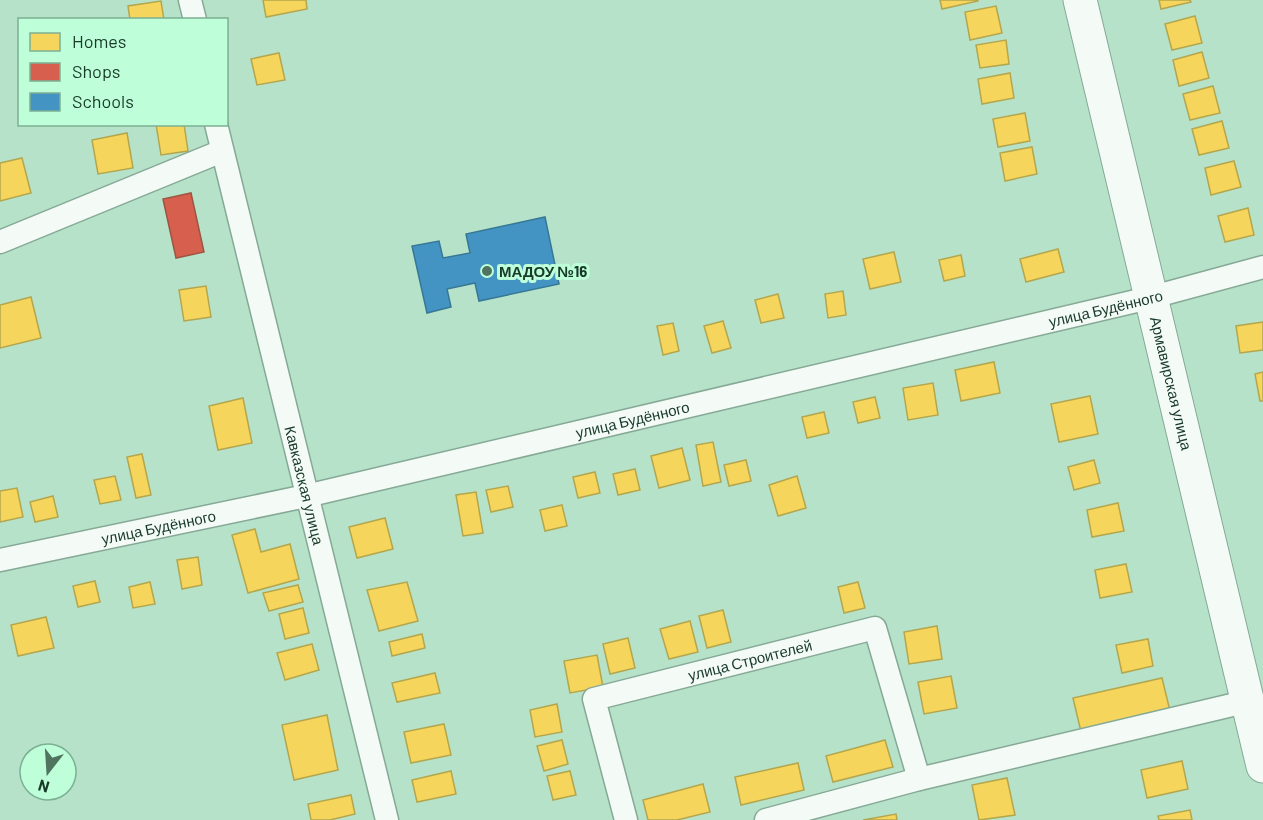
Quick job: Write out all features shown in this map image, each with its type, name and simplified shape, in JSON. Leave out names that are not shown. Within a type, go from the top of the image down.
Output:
[{"type":"main road","name":"Армавирская улица","points":[[1080,0],[1149,298],[1263,766]]},
{"type":"street","points":[[190,0],[194,18]]},
{"type":"street","name":"Кавказская улица","points":[[216,126],[387,820]]},
{"type":"street","points":[[0,242],[222,151]]},
{"type":"street","name":"улица Будённого","points":[[0,560],[306,496],[1149,298],[1263,267]]},
{"type":"street","name":"улица Строителей","points":[[626,820],[594,699],[876,628],[919,779]]},
{"type":"street","points":[[766,820],[919,779],[1249,701]]},
{"type":"building: Homes","points":[[263,0],[306,0],[307,9],[266,17]]},
{"type":"building: Homes","points":[[940,0],[978,0],[978,1],[942,9]]},
{"type":"building: Homes","points":[[1159,0],[1190,0],[1191,2],[1161,9]]},
{"type":"building: Homes","points":[[161,1],[164,18],[130,18],[128,6]]},
{"type":"building: Homes","points":[[996,6],[1002,33],[970,40],[965,12]]},
{"type":"building: Homes","points":[[1195,16],[1202,43],[1172,50],[1165,24]]},
{"type":"building: Homes","points":[[1006,40],[1009,64],[980,68],[976,45]]},
{"type":"building: Homes","points":[[1202,52],[1209,78],[1179,86],[1173,60]]},
{"type":"building: Homes","points":[[279,53],[285,80],[257,85],[251,59]]},
{"type":"building: Homes","points":[[1010,73],[1014,98],[982,104],[978,79]]},
{"type":"building: Homes","points":[[1213,86],[1220,113],[1190,120],[1183,94]]},
{"type":"building: Homes","points":[[1025,113],[1030,141],[998,147],[993,119]]},
{"type":"building: Homes","points":[[1222,121],[1229,148],[1199,155],[1192,129]]},
{"type":"building: Homes","points":[[156,126],[184,126],[188,151],[161,155]]},
{"type":"building: Homes","points":[[127,133],[133,168],[98,174],[92,140]]},
{"type":"building: Homes","points":[[1032,147],[1037,174],[1005,181],[1000,153]]},
{"type":"building: Homes","points":[[22,158],[31,193],[0,201],[0,163]]},
{"type":"building: Homes","points":[[1234,161],[1241,187],[1211,195],[1205,168]]},
{"type":"building: Homes","points":[[1248,208],[1254,235],[1225,242],[1218,216]]},
{"type":"building: Homes","points":[[1058,249],[1064,272],[1026,282],[1020,259]]},
{"type":"building: Homes","points":[[894,252],[901,282],[870,289],[863,259]]},
{"type":"building: Homes","points":[[961,255],[965,276],[944,281],[939,260]]},
{"type":"building: Homes","points":[[206,286],[211,317],[184,321],[179,290]]},
{"type":"building: Homes","points":[[843,291],[846,315],[828,318],[825,294]]},
{"type":"building: Homes","points":[[778,294],[784,318],[761,323],[755,300]]},
{"type":"building: Homes","points":[[31,297],[41,338],[0,348],[0,305]]},
{"type":"building: Homes","points":[[723,321],[731,348],[712,353],[704,326]]},
{"type":"building: Homes","points":[[1263,322],[1263,350],[1240,353],[1236,326]]},
{"type":"building: Homes","points":[[673,323],[679,351],[663,355],[657,326]]},
{"type":"building: Homes","points":[[994,362],[1000,393],[961,401],[955,370]]},
{"type":"building: Homes","points":[[1263,372],[1263,401],[1260,401],[1255,374]]},
{"type":"building: Homes","points":[[933,383],[938,415],[908,420],[903,388]]},
{"type":"building: Homes","points":[[1090,396],[1098,434],[1059,442],[1051,404]]},
{"type":"building: Homes","points":[[875,397],[880,418],[858,423],[853,402]]},
{"type":"building: Homes","points":[[243,398],[252,443],[218,450],[209,406]]},
{"type":"building: Homes","points":[[824,412],[829,433],[807,438],[802,417]]},
{"type":"building: Homes","points":[[713,442],[721,482],[703,486],[696,445]]},
{"type":"building: Homes","points":[[682,448],[690,480],[659,488],[651,456]]},
{"type":"building: Homes","points":[[142,454],[151,495],[136,498],[127,457]]},
{"type":"building: Homes","points":[[746,460],[751,481],[729,486],[724,465]]},
{"type":"building: Homes","points":[[1094,460],[1100,483],[1074,490],[1068,467]]},
{"type":"building: Homes","points":[[635,469],[640,490],[618,495],[613,474]]},
{"type":"building: Homes","points":[[595,472],[600,493],[578,498],[573,477]]},
{"type":"building: Homes","points":[[115,476],[121,500],[100,504],[94,480]]},
{"type":"building: Homes","points":[[797,476],[806,508],[778,516],[769,485]]},
{"type":"building: Homes","points":[[508,486],[513,507],[491,512],[486,490]]},
{"type":"building: Homes","points":[[17,488],[23,517],[0,522],[0,491]]},
{"type":"building: Homes","points":[[476,492],[483,533],[463,536],[456,495]]},
{"type":"building: Homes","points":[[53,496],[58,517],[35,522],[30,502]]},
{"type":"building: Homes","points":[[1118,503],[1124,531],[1092,537],[1087,510]]},
{"type":"building: Homes","points":[[562,505],[567,526],[545,531],[540,510]]},
{"type":"building: Homes","points":[[385,518],[393,549],[357,558],[349,527]]},
{"type":"building: Homes","points":[[255,529],[261,552],[290,544],[299,579],[248,593],[232,535]]},
{"type":"building: Homes","points":[[198,557],[202,585],[182,589],[177,560]]},
{"type":"building: Homes","points":[[1126,564],[1132,592],[1100,598],[1095,570]]},
{"type":"building: Homes","points":[[95,581],[100,602],[78,607],[73,586]]},
{"type":"building: Homes","points":[[150,582],[155,604],[133,608],[129,587]]},
{"type":"building: Homes","points":[[407,582],[418,621],[379,631],[367,590]]},
{"type":"building: Homes","points":[[858,582],[865,608],[844,613],[838,587]]},
{"type":"building: Homes","points":[[298,585],[303,602],[269,611],[263,593]]},
{"type":"building: Homes","points":[[303,608],[309,633],[285,639],[279,614]]},
{"type":"building: Homes","points":[[723,610],[731,642],[707,648],[699,616]]},
{"type":"building: Homes","points":[[46,617],[54,648],[18,656],[11,625]]},
{"type":"building: Homes","points":[[690,621],[698,652],[669,659],[660,629]]},
{"type":"building: Homes","points":[[937,626],[942,659],[909,664],[904,632]]},
{"type":"building: Homes","points":[[422,634],[425,648],[392,656],[389,642]]},
{"type":"building: Homes","points":[[628,638],[635,668],[610,674],[603,644]]},
{"type":"building: Homes","points":[[1148,639],[1153,666],[1122,673],[1116,645]]},
{"type":"building: Homes","points":[[312,644],[319,670],[285,680],[277,653]]},
{"type":"building: Homes","points":[[597,655],[603,687],[570,693],[564,661]]},
{"type":"building: Homes","points":[[435,673],[440,693],[397,702],[392,683]]},
{"type":"building: Homes","points":[[951,676],[957,708],[924,714],[918,682]]},
{"type":"building: Homes","points":[[1162,678],[1171,715],[1082,736],[1073,698]]},
{"type":"building: Homes","points":[[557,704],[562,732],[535,737],[530,710]]},
{"type":"building: Homes","points":[[327,715],[338,770],[294,780],[282,725]]},
{"type":"building: Homes","points":[[444,724],[451,755],[411,763],[404,732]]},
{"type":"building: Homes","points":[[562,740],[568,764],[544,771],[537,746]]},
{"type":"building: Homes","points":[[885,740],[893,767],[833,782],[826,756]]},
{"type":"building: Homes","points":[[1182,761],[1188,789],[1147,798],[1141,770]]},
{"type":"building: Homes","points":[[798,763],[804,790],[741,805],[735,777]]},
{"type":"building: Homes","points":[[451,771],[456,794],[417,802],[412,780]]},
{"type":"building: Homes","points":[[570,771],[576,795],[553,800],[547,776]]},
{"type":"building: Homes","points":[[1007,778],[1015,815],[979,820],[972,785]]},
{"type":"building: Homes","points":[[703,784],[710,812],[677,820],[648,820],[643,800]]},
{"type":"building: Homes","points":[[351,795],[355,814],[330,820],[311,820],[308,804]]},
{"type":"building: Homes","points":[[1190,810],[1192,820],[1159,820],[1158,816]]},
{"type":"building: Homes","points":[[896,814],[897,820],[863,820]]},
{"type":"building: Shops","points":[[191,193],[204,252],[176,258],[163,199]]},
{"type":"building: Schools","name":"МАДОУ №16","points":[[545,217],[559,284],[479,301],[475,283],[447,289],[451,307],[427,313],[412,246],[439,241],[443,258],[470,253],[466,234]]},
{"type":"place","name":"МАДОУ №16","points":[[487,271]]}]
